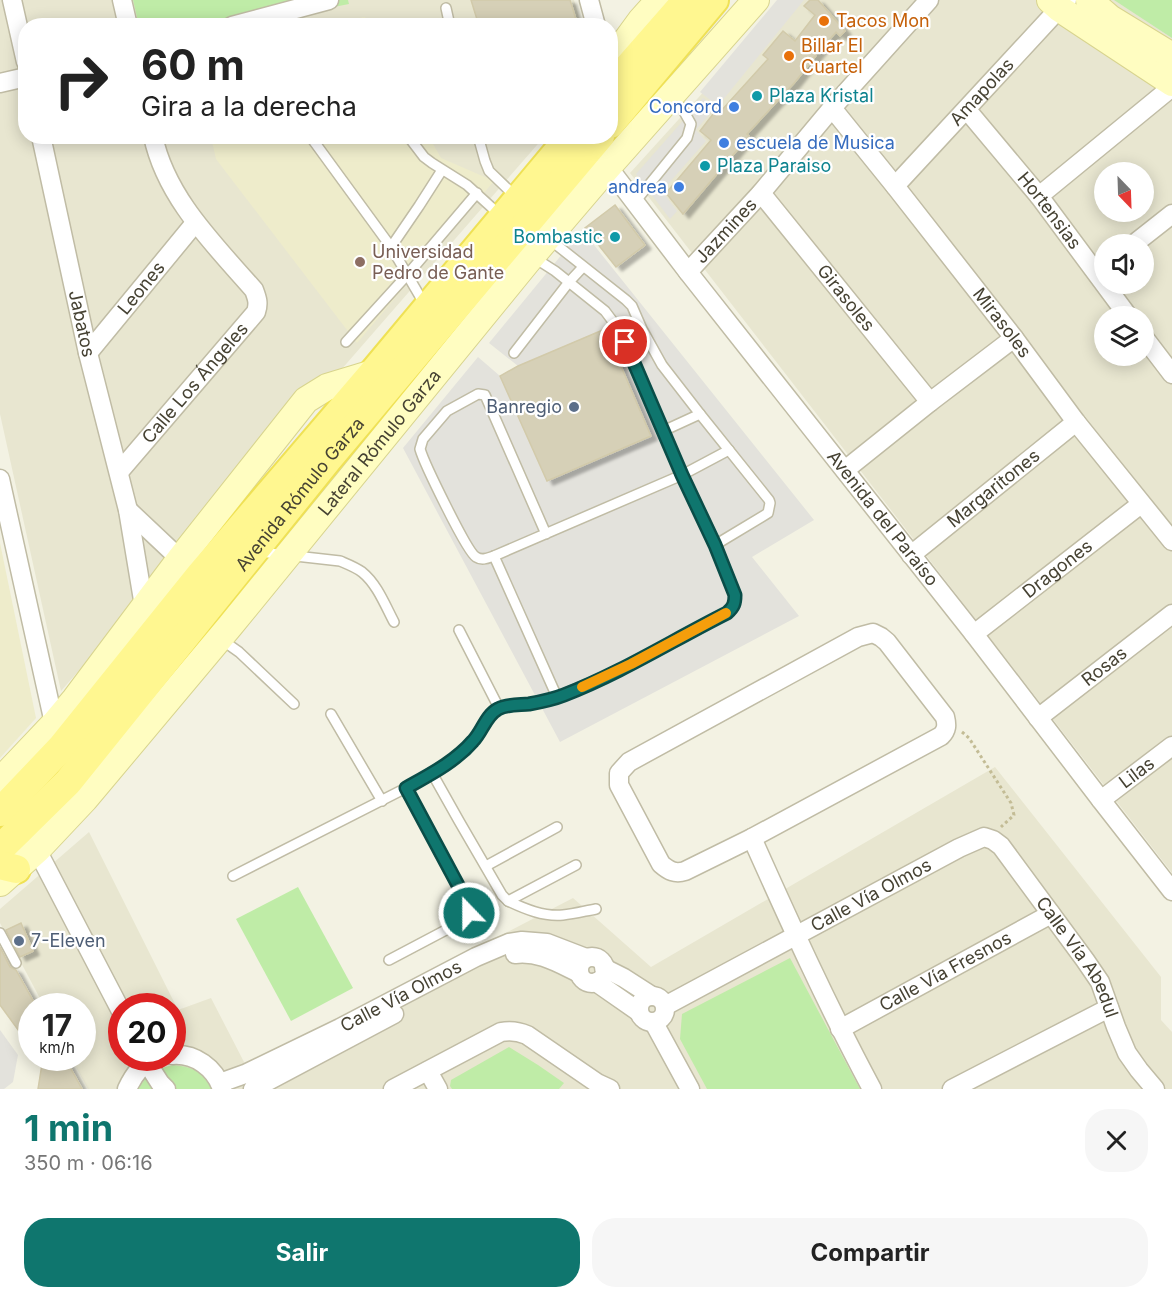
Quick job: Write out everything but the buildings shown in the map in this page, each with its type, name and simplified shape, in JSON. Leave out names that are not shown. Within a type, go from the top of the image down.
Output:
[{"type":"main road","points":[[618,76],[687,0]]},
{"type":"main road","points":[[618,114],[714,0]]},
{"type":"main road","name":"Avenida Rómulo Garza","points":[[0,812],[57,736],[152,635],[190,567],[373,373],[511,209],[592,146]]},
{"type":"main road","name":"Avenida Rómulo Garza","points":[[4,867],[68,782],[342,441],[592,146]]},
{"type":"street","points":[[12,0],[18,27]]},
{"type":"street","points":[[122,0],[126,18]]},
{"type":"street","points":[[262,18],[329,0]]},
{"type":"street","points":[[589,0],[594,18]]},
{"type":"street","points":[[618,63],[622,46],[659,0]]},
{"type":"street","name":"Lateral Rómulo Garza","points":[[618,130],[669,98],[756,0]]},
{"type":"street","name":"Jazmines","points":[[688,272],[761,193],[832,108],[929,0]]},
{"type":"street","points":[[1089,0],[1110,18],[1172,56]]},
{"type":"street","points":[[1039,196],[1172,85],[1059,3]]},
{"type":"street","name":"Amapolas","points":[[896,186],[967,110],[1059,3]]},
{"type":"street","points":[[0,82],[18,79]]},
{"type":"street","name":"Mirasoles","points":[[832,108],[896,186],[1076,422],[1172,541]]},
{"type":"street","name":"Hortensias","points":[[967,110],[1094,264]]},
{"type":"street","name":"Jabatos","points":[[43,144],[88,353],[128,510],[143,607],[152,635]]},
{"type":"street","points":[[155,144],[167,177],[195,223]]},
{"type":"street","name":"Lateral Rómulo Garza","points":[[4,867],[37,850],[85,799],[540,247],[592,146]]},
{"type":"street","name":"Avenida del Paraíso","points":[[592,146],[688,272],[1171,887]]},
{"type":"street","name":"Girasoles","points":[[761,193],[930,402]]},
{"type":"street","points":[[1147,234],[1172,214]]},
{"type":"street","name":"Leones","points":[[88,353],[195,223]]},
{"type":"street","name":"Calle Los Ángeles","points":[[119,472],[258,307],[254,290],[195,223]]},
{"type":"street","points":[[845,470],[1014,338]]},
{"type":"street","points":[[1154,345],[1166,354],[1172,374]]},
{"type":"street","name":"Margaritones","points":[[911,555],[1076,422]]},
{"type":"street","points":[[0,479],[57,736]]},
{"type":"street","name":"Dragones","points":[[974,634],[1141,504]]},
{"type":"street","points":[[0,781],[57,736],[75,699],[143,607],[190,567],[128,510]]},
{"type":"street","name":"Rosas","points":[[1038,718],[1172,614]]},
{"type":"street","points":[[873,633],[887,642],[945,717],[947,725],[941,736],[752,838],[679,873],[661,864],[619,785],[619,773],[629,762],[639,756],[858,637],[873,633]]},
{"type":"street","name":"Lilas","points":[[1101,800],[1172,746]]},
{"type":"street","name":"Calle Vía Abedul","points":[[984,837],[1001,846],[1100,982],[1127,1053],[1155,1089]]},
{"type":"street","name":"Calle Vía Olmos","points":[[658,1001],[795,935],[984,837]]},
{"type":"street","points":[[752,838],[795,935],[872,1089]]},
{"type":"street","points":[[37,850],[112,993]]},
{"type":"street","name":"Calle Vía Fresnos","points":[[840,1029],[1051,914]]},
{"type":"street","name":"Calle Vía Olmos","points":[[221,1086],[340,1028],[476,957],[509,943],[522,941],[547,943],[583,965]]},
{"type":"street","name":"Calle Vía Olmos","points":[[253,1089],[504,957],[533,953],[583,965]]},
{"type":"street","points":[[583,965],[584,980],[592,983],[600,975]]},
{"type":"street","points":[[600,975],[624,978],[658,1001],[665,1010],[662,1018],[654,1023],[644,1021],[639,1012],[615,997],[600,975]]},
{"type":"street","points":[[639,1012],[639,1006],[646,997],[658,1001]]},
{"type":"street","points":[[952,1089],[1109,1008]]},
{"type":"street","points":[[654,1023],[690,1089]]},
{"type":"street","points":[[393,1089],[508,1030],[527,1035],[597,1087]]},
{"type":"street","points":[[186,1056],[203,1062],[213,1071],[221,1086]]},
{"type":"street","points":[[127,1089],[139,1071]]},
{"type":"street","points":[[156,1071],[166,1089]]},
{"type":"street","points":[[428,1071],[438,1089]]},
{"type":"lane","points":[[446,8],[448,18]]},
{"type":"lane","points":[[635,202],[687,138],[691,124],[682,108],[669,98]]},
{"type":"lane","points":[[316,144],[391,247],[426,308]]},
{"type":"lane","points":[[414,144],[424,157],[442,170],[462,180],[477,193],[511,209]]},
{"type":"lane","points":[[480,144],[484,161],[511,209]]},
{"type":"lane","points":[[391,247],[442,170]]},
{"type":"lane","points":[[346,342],[477,193]]},
{"type":"lane","points":[[540,247],[564,250],[632,306],[659,360],[765,493],[769,500],[768,513],[715,545]]},
{"type":"lane","points":[[233,876],[382,801],[432,773],[474,741],[493,712],[499,708],[556,697],[594,681],[727,613],[735,603],[735,595],[715,545],[623,338],[605,311],[555,271],[540,247]]},
{"type":"lane","points":[[514,353],[568,282],[583,267]]},
{"type":"lane","points":[[623,338],[642,329]]},
{"type":"lane","points":[[546,534],[486,397],[478,394],[442,415],[423,439],[420,449],[462,536],[473,555],[478,559],[494,556],[546,534],[682,475],[729,450]]},
{"type":"lane","points":[[663,431],[700,414]]},
{"type":"lane","points":[[254,552],[340,561],[362,572],[373,584],[394,622]]},
{"type":"lane","points":[[494,556],[556,697]]},
{"type":"lane","points":[[459,630],[499,708]]},
{"type":"lane","points":[[220,638],[239,652],[294,704]]},
{"type":"lane","points":[[331,714],[382,801]]},
{"type":"lane","points":[[432,773],[502,895],[508,901],[541,913],[562,915],[596,909]]},
{"type":"lane","points":[[389,960],[461,922],[469,913],[467,902],[406,788]]},
{"type":"lane","points":[[486,866],[557,826]]},
{"type":"lane","points":[[508,901],[576,865]]},
{"type":"lane","points":[[0,933],[16,963]]},
{"type":"path","points":[[947,725],[957,728],[969,738],[1011,803],[1014,815],[1005,825],[984,837]]},
{"type":"shaded area","points":[[0,0],[574,0],[579,18],[18,18],[18,144],[538,144],[61,691],[0,414]]},
{"type":"shaded area","points":[[777,0],[804,0],[718,106],[700,92]]},
{"type":"shaded area","points":[[787,0],[1172,0],[1172,873],[630,173]]},
{"type":"shaded area","points":[[703,98],[715,108],[696,130],[706,141],[662,191],[677,211],[670,219],[636,174]]},
{"type":"shaded area","name":"Universidad Pedro de Gante","points":[[213,144],[433,144],[441,158],[494,181],[357,343],[216,159]]},
{"type":"shaded area","points":[[582,230],[814,520],[752,557],[799,616],[560,742],[403,448],[478,357],[500,376],[547,481],[651,436],[605,329],[518,366],[489,343]]},
{"type":"shaded area","points":[[0,543],[36,718],[0,758]]},
{"type":"shaded area","points":[[995,767],[1161,977],[1161,1020],[1172,1032],[1172,1089],[271,1089],[257,1062],[573,898],[651,967]]},
{"type":"shaded area","points":[[89,832],[170,993],[108,993],[108,1071],[186,1071],[186,1007],[211,998],[258,1089],[88,1089],[78,1071],[96,1071],[96,993],[37,993],[0,923],[0,909]]},
{"type":"shaded area","points":[[0,1030],[18,1055],[13,1082],[4,1089],[0,1089]]},
{"type":"green space","points":[[133,0],[348,0],[349,4],[278,18],[137,18]]},
{"type":"green space","points":[[1114,0],[1172,0],[1172,38]]},
{"type":"green space","points":[[298,887],[353,988],[291,1021],[236,919]]},
{"type":"green space","points":[[790,958],[860,1089],[707,1089],[680,1039],[682,1014]]},
{"type":"green space","points":[[509,1047],[564,1083],[559,1089],[452,1089],[451,1080]]},
{"type":"green space","points":[[187,1067],[197,1071],[205,1078],[212,1089],[138,1089],[153,1072],[186,1071]]},
{"type":"slow traffic","points":[[582,687],[631,664],[726,613]]},
{"type":"place","name":"Tacos Mon","points":[[824,21]]},
{"type":"place","name":"Billar El Cuartel","points":[[789,56]]},
{"type":"place","name":"Plaza Kristal","points":[[757,96]]},
{"type":"place","name":"Concord","points":[[734,107]]},
{"type":"place","name":"escuela de Musica","points":[[724,143]]},
{"type":"place","name":"Plaza Paraiso","points":[[705,166]]},
{"type":"place","name":"andrea","points":[[679,187]]},
{"type":"place","name":"Bombastic","points":[[615,237]]},
{"type":"place","name":"Universidad Pedro de Gante","points":[[360,262]]},
{"type":"place","name":"Banregio","points":[[574,407]]},
{"type":"place","name":"7-Eleven","points":[[19,941]]},
{"type":"route","points":[[469,913],[467,902],[406,788],[439,769],[462,752],[474,741],[493,712],[499,708],[532,703],[565,694],[631,664],[727,613],[735,603],[735,595],[715,545],[625,342]]}]
